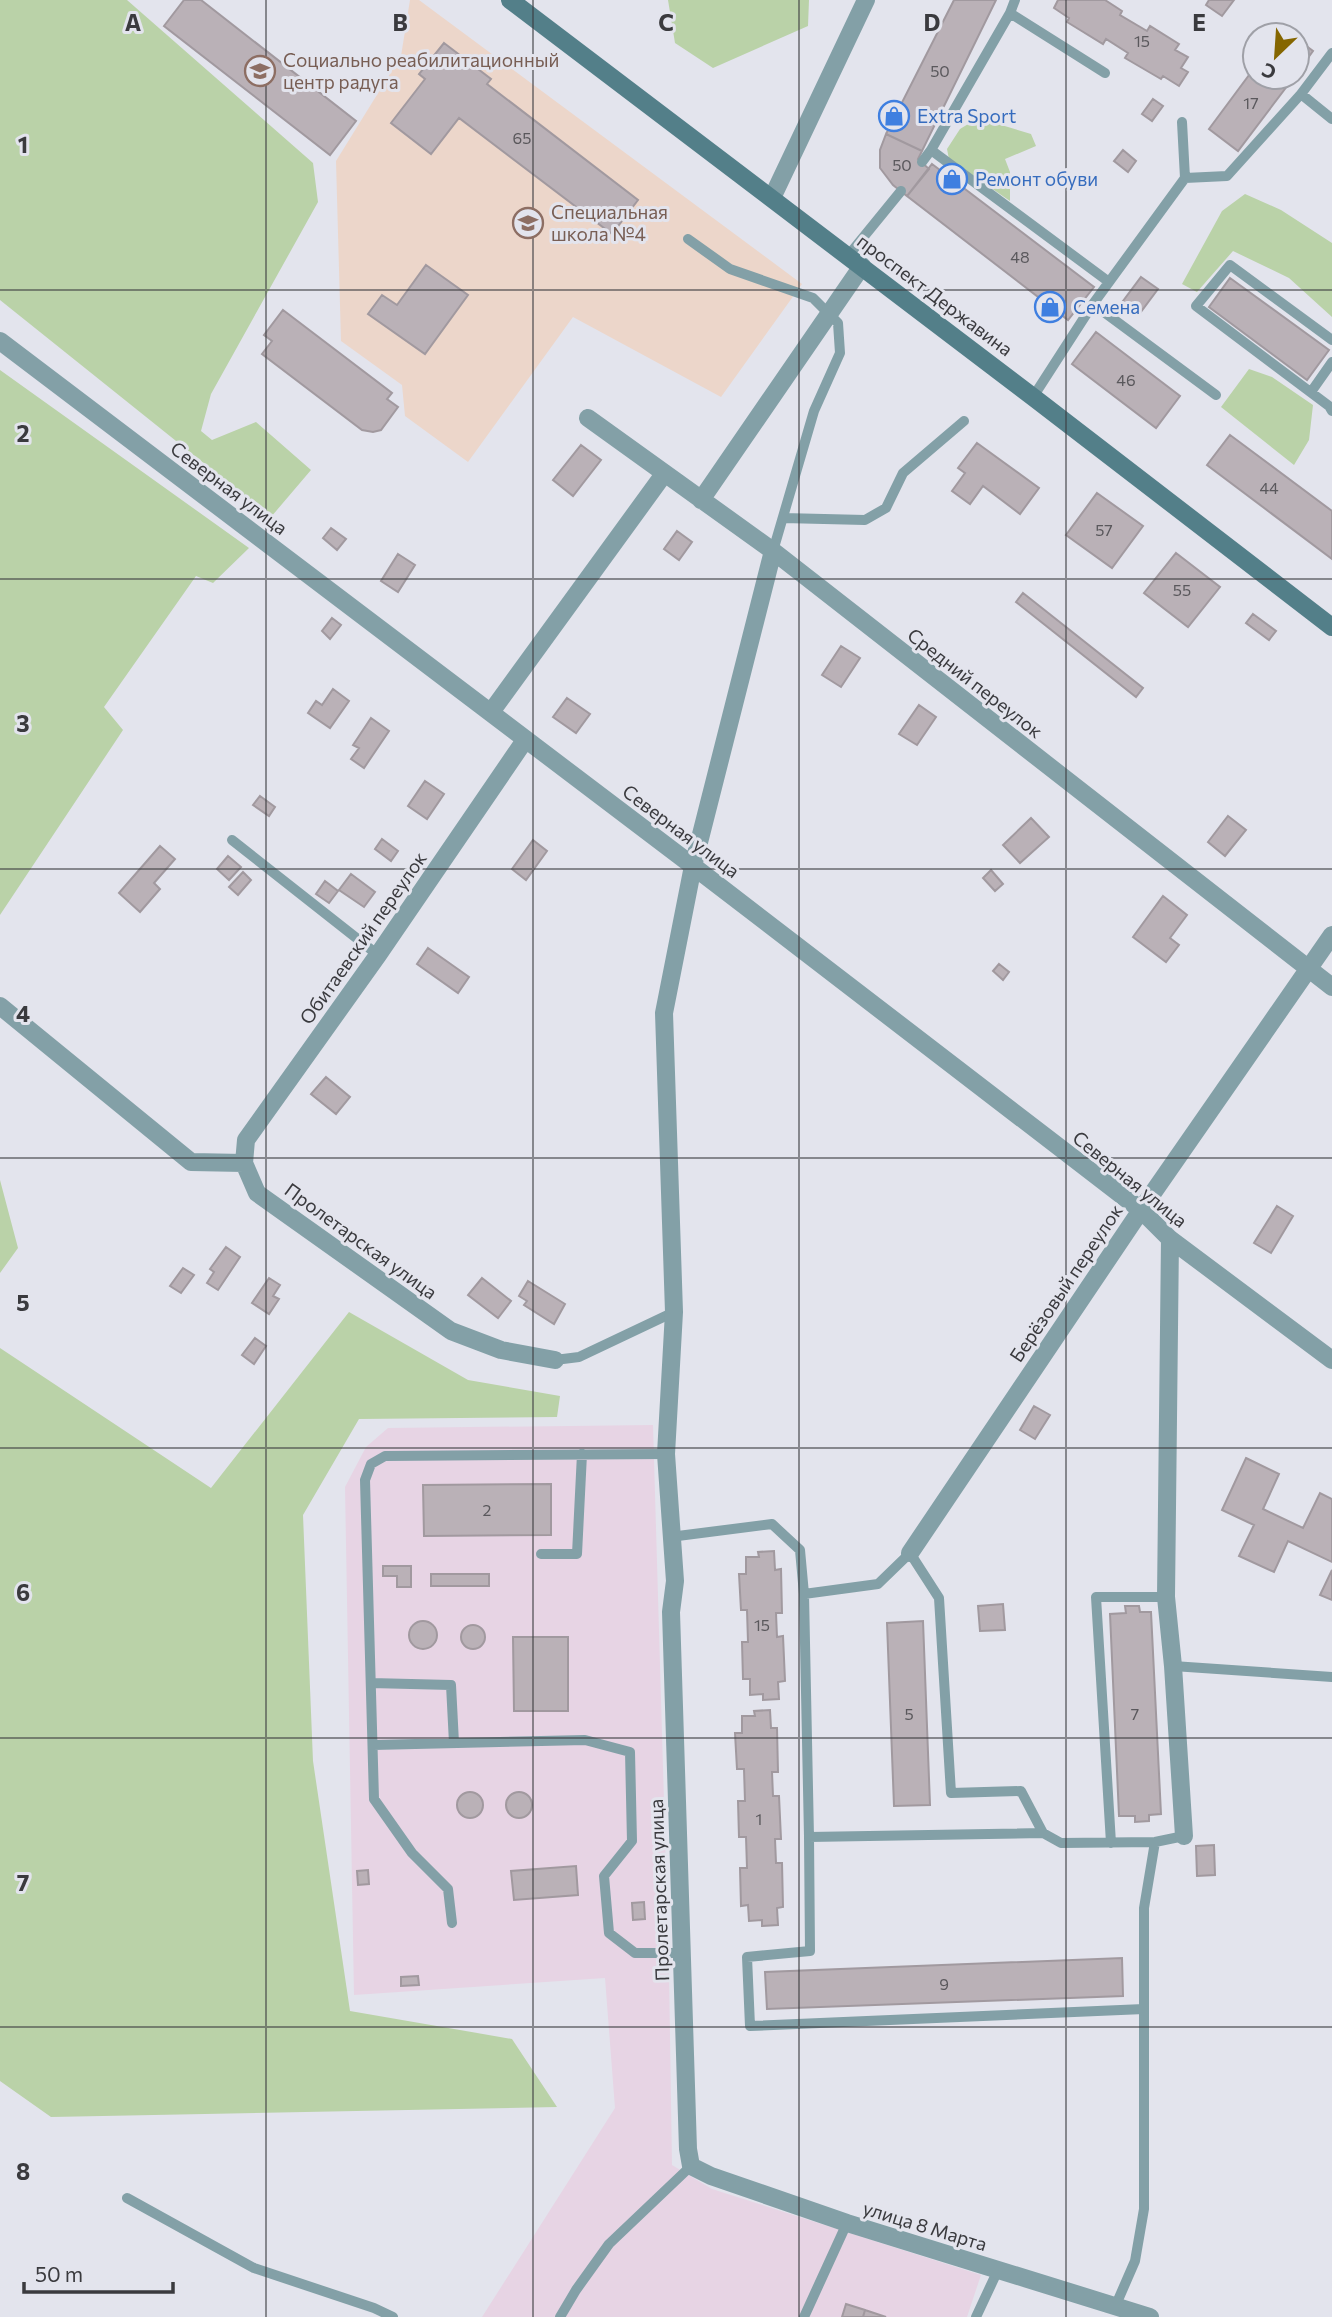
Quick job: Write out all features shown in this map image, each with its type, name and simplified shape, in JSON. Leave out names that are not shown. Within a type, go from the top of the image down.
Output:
[{"type":"main road","name":"проспект Державина","points":[[510,0],[1332,627]]},
{"type":"street","points":[[772,198],[866,0]]},
{"type":"street","points":[[701,500],[830,313],[855,261]]},
{"type":"street","name":"Северная улица","points":[[0,341],[693,866],[1141,1210],[1170,1239],[1332,1360]]},
{"type":"street","name":"Средний переулок","points":[[588,418],[773,551],[1332,987]]},
{"type":"street","points":[[491,712],[664,474]]},
{"type":"street","name":"Пролетарская улица","points":[[691,2166],[688,2149],[671,1612],[675,1581],[666,1454],[674,1312],[664,1013],[693,866],[773,551]]},
{"type":"street","name":"Обитаевский переулок","points":[[244,1163],[246,1140],[378,955],[525,740]]},
{"type":"street","name":"Берёзовый переулок","points":[[910,1553],[1141,1210],[1332,936]]},
{"type":"street","points":[[0,1006],[191,1161],[244,1163]]},
{"type":"street","name":"Пролетарская улица","points":[[244,1163],[257,1193],[451,1331],[501,1350],[555,1360]]},
{"type":"street","points":[[1170,1239],[1166,1597],[1184,1836]]},
{"type":"street","name":"улица 8 Марта","points":[[691,2166],[711,2176],[846,2223],[1150,2317]]},
{"type":"lane","points":[[922,162],[1010,13],[1015,0]]},
{"type":"lane","points":[[1010,13],[1105,73]]},
{"type":"lane","points":[[1185,178],[1227,176],[1301,94],[1332,53]]},
{"type":"lane","points":[[1301,94],[1332,119]]},
{"type":"lane","points":[[1033,397],[1093,303],[1185,178],[1182,122]]},
{"type":"lane","points":[[931,150],[1109,282]]},
{"type":"lane","points":[[855,261],[901,191]]},
{"type":"lane","points":[[688,239],[730,269],[813,298],[838,323],[840,354],[814,411],[773,551]]},
{"type":"lane","points":[[1332,340],[1230,265],[1196,306],[1311,392],[1332,411]]},
{"type":"lane","points":[[1093,303],[1216,395]]},
{"type":"lane","points":[[1311,392],[1332,362]]},
{"type":"lane","points":[[783,518],[865,520],[886,508],[903,473],[964,421]]},
{"type":"lane","points":[[232,840],[378,955]]},
{"type":"lane","points":[[555,1360],[579,1357],[674,1312]]},
{"type":"lane","points":[[541,1554],[577,1554],[582,1454]]},
{"type":"lane","points":[[452,1923],[448,1889],[412,1853],[374,1799],[365,1480],[371,1464],[385,1456],[666,1454]]},
{"type":"lane","points":[[670,1537],[772,1524],[800,1550],[804,1594],[810,1951],[747,1957],[750,2026],[1144,2009]]},
{"type":"lane","points":[[804,1594],[878,1584],[910,1553],[939,1598],[951,1793],[1021,1791],[1043,1833]]},
{"type":"lane","points":[[1111,1843],[1097,1597],[1166,1597]]},
{"type":"lane","points":[[1173,1666],[1332,1677]]},
{"type":"lane","points":[[371,1683],[451,1685],[454,1743]]},
{"type":"lane","points":[[373,1745],[585,1740],[629,1752],[632,1841],[604,1876],[609,1933],[635,1953],[682,1953]]},
{"type":"lane","points":[[809,1837],[1043,1833],[1061,1843],[1111,1843],[1155,1842],[1184,1836]]},
{"type":"lane","points":[[1115,2307],[1135,2261],[1144,2209],[1144,1908],[1155,1842]]},
{"type":"lane","points":[[560,2317],[609,2245],[691,2166]]},
{"type":"lane","points":[[127,2199],[254,2268],[374,2308],[393,2317]]},
{"type":"lane","points":[[804,2317],[846,2223]]},
{"type":"lane","points":[[976,2317],[998,2270]]},
{"type":"shaded area","name":"Специальная школа №4","points":[[410,0],[419,0],[802,284],[721,397],[573,317],[468,462],[405,416],[402,385],[341,341],[336,161],[401,56]]},
{"type":"shaded area","points":[[653,1425],[672,2165],[712,2189],[981,2275],[967,2317],[482,2317],[615,2108],[605,1978],[354,1995],[345,1487],[366,1447],[388,1428]]},
{"type":"green space","points":[[0,0],[127,0],[313,163],[318,202],[211,394],[201,431],[212,440],[256,422],[311,470],[271,517],[0,300]]},
{"type":"green space","points":[[668,0],[809,0],[808,26],[713,68],[675,43]]},
{"type":"green space","points":[[978,118],[1031,134],[1036,146],[1005,159],[1010,172],[1010,201],[949,159],[947,149],[960,129]]},
{"type":"green space","points":[[1245,194],[1281,210],[1332,243],[1332,317],[1289,278],[1233,251],[1197,292],[1182,284],[1222,211]]},
{"type":"green space","points":[[1249,369],[1272,377],[1313,405],[1309,440],[1294,465],[1221,407]]},
{"type":"green space","points":[[0,370],[249,548],[213,583],[196,576],[104,707],[123,730],[0,915]]},
{"type":"green space","points":[[0,1180],[18,1248],[0,1273]]},
{"type":"green space","points":[[349,1312],[468,1380],[560,1396],[557,1417],[359,1419],[303,1515],[313,1761],[350,2011],[512,2039],[557,2107],[51,2117],[0,2081],[0,1348],[211,1488]]},
{"type":"building","points":[[184,0],[201,0],[356,121],[330,155],[164,26]]},
{"type":"building","points":[[954,0],[996,0],[922,151],[886,134]]},
{"type":"building","points":[[1058,0],[1105,0],[1122,11],[1120,15],[1147,31],[1150,26],[1179,44],[1175,50],[1188,57],[1181,68],[1188,72],[1179,86],[1163,76],[1161,79],[1125,58],[1128,53],[1106,39],[1103,44],[1067,22],[1069,18],[1054,8]]},
{"type":"building","points":[[1209,0],[1234,0],[1222,16],[1206,5]]},
{"type":"building","points":[[444,43],[491,79],[487,84],[638,200],[612,234],[459,118],[431,154],[391,123],[425,79],[419,74]]},
{"type":"building","points":[[1241,86],[1241,91],[1283,91],[1238,151],[1209,129]]},
{"type":"building","points":[[1153,99],[1163,106],[1152,121],[1142,114]]},
{"type":"building","points":[[886,134],[922,151],[918,159],[929,169],[907,196],[893,185],[880,168],[880,150]]},
{"type":"building","points":[[1123,150],[1136,161],[1128,172],[1114,161]]},
{"type":"building","points":[[932,164],[1094,287],[1068,320],[907,196]]},
{"type":"building","points":[[426,265],[468,295],[425,354],[368,314],[382,295],[397,305]]},
{"type":"building","points":[[1141,277],[1158,289],[1140,313],[1123,301]]},
{"type":"building","points":[[1230,278],[1329,350],[1307,380],[1209,307]]},
{"type":"building","points":[[283,310],[392,393],[387,399],[398,407],[381,430],[362,430],[262,354],[272,341],[264,335]]},
{"type":"building","points":[[1096,332],[1180,396],[1156,428],[1072,364]]},
{"type":"building","points":[[1230,435],[1332,511],[1332,559],[1207,465]]},
{"type":"building","points":[[977,443],[1039,488],[1020,514],[983,486],[970,504],[952,491],[965,473],[958,468]]},
{"type":"building","points":[[581,445],[601,460],[573,496],[553,480]]},
{"type":"building","points":[[1097,493],[1143,526],[1112,568],[1066,535]]},
{"type":"building","points":[[331,528],[346,539],[337,550],[323,538]]},
{"type":"building","points":[[677,531],[692,542],[679,560],[664,549]]},
{"type":"building","points":[[1176,553],[1220,587],[1188,627],[1144,593]]},
{"type":"building","points":[[398,554],[415,565],[398,592],[381,581]]},
{"type":"building","points":[[1023,593],[1143,688],[1136,697],[1016,602]]},
{"type":"building","points":[[1253,614],[1276,631],[1269,640],[1246,623]]},
{"type":"building","points":[[332,618],[341,625],[330,639],[322,631]]},
{"type":"building","points":[[841,646],[860,658],[841,687],[822,675]]},
{"type":"building","points":[[333,689],[349,701],[330,728],[308,713],[316,701],[322,705]]},
{"type":"building","points":[[567,698],[590,714],[576,733],[553,717]]},
{"type":"building","points":[[919,705],[936,717],[917,745],[899,734]]},
{"type":"building","points":[[371,718],[389,731],[364,768],[351,759],[359,748],[353,745]]},
{"type":"building","points":[[425,781],[444,794],[427,819],[408,806]]},
{"type":"building","points":[[260,796],[275,807],[269,816],[253,805]]},
{"type":"building","points":[[1228,816],[1246,830],[1225,856],[1208,842]]},
{"type":"building","points":[[1031,818],[1049,837],[1020,863],[1003,845]]},
{"type":"building","points":[[382,839],[398,851],[391,861],[375,849]]},
{"type":"building","points":[[533,840],[547,851],[526,880],[512,869]]},
{"type":"building","points":[[160,846],[175,859],[154,883],[160,889],[140,912],[119,893]]},
{"type":"building","points":[[228,856],[241,867],[229,880],[217,869]]},
{"type":"building","points":[[991,870],[1003,884],[995,891],[983,878]]},
{"type":"building","points":[[243,872],[251,880],[238,895],[229,887]]},
{"type":"building","points":[[351,874],[375,892],[364,907],[339,890]]},
{"type":"building","points":[[325,881],[338,891],[329,903],[316,894]]},
{"type":"building","points":[[1163,896],[1187,915],[1170,938],[1179,945],[1166,962],[1133,937]]},
{"type":"building","points":[[428,948],[469,977],[458,993],[417,964]]},
{"type":"building","points":[[999,964],[1009,972],[1003,980],[993,971]]},
{"type":"building","points":[[326,1077],[350,1097],[336,1114],[311,1094]]},
{"type":"building","points":[[1277,1206],[1293,1216],[1271,1253],[1254,1243]]},
{"type":"building","points":[[226,1247],[240,1257],[218,1290],[207,1283],[214,1272],[210,1269]]},
{"type":"building","points":[[183,1268],[194,1275],[181,1293],[170,1286]]},
{"type":"building","points":[[269,1278],[280,1285],[273,1296],[279,1299],[269,1314],[252,1303]]},
{"type":"building","points":[[482,1278],[511,1301],[498,1318],[468,1295]]},
{"type":"building","points":[[528,1281],[565,1304],[554,1324],[524,1305],[527,1301],[519,1296]]},
{"type":"building","points":[[255,1338],[266,1346],[254,1364],[242,1355]]},
{"type":"building","points":[[1034,1406],[1050,1415],[1035,1439],[1020,1430]]},
{"type":"building","points":[[1246,1458],[1279,1474],[1263,1509],[1303,1528],[1320,1493],[1332,1499],[1332,1562],[1288,1541],[1274,1572],[1239,1556],[1254,1525],[1222,1510]]},
{"type":"building","points":[[551,1484],[551,1535],[424,1536],[423,1485]]},
{"type":"building","points":[[774,1551],[775,1570],[781,1569],[782,1613],[776,1613],[777,1637],[783,1636],[785,1681],[778,1682],[779,1699],[763,1700],[763,1694],[750,1695],[750,1679],[743,1679],[742,1642],[748,1642],[747,1610],[741,1610],[739,1574],[746,1574],[746,1557],[759,1557],[758,1552]]},
{"type":"building","points":[[383,1566],[411,1566],[411,1587],[397,1587],[397,1576],[383,1576]]},
{"type":"building","points":[[1332,1570],[1332,1600],[1320,1595]]},
{"type":"building","points":[[431,1574],[489,1574],[489,1586],[431,1586]]},
{"type":"building","points":[[1003,1604],[1005,1630],[980,1631],[978,1606]]},
{"type":"building","points":[[1125,1606],[1139,1606],[1140,1612],[1151,1612],[1161,1814],[1149,1815],[1149,1821],[1135,1822],[1135,1816],[1119,1816],[1110,1614],[1126,1613]]},
{"type":"building","points":[[423,1621],[433,1625],[437,1635],[433,1645],[423,1649],[413,1645],[409,1635],[413,1625]]},
{"type":"building","points":[[923,1621],[930,1805],[894,1806],[887,1623]]},
{"type":"building","points":[[473,1625],[482,1628],[485,1637],[482,1646],[473,1649],[464,1646],[461,1637],[464,1628]]},
{"type":"building","points":[[513,1637],[568,1637],[568,1711],[514,1711]]},
{"type":"building","points":[[770,1710],[771,1728],[777,1728],[778,1772],[772,1772],[773,1796],[779,1796],[781,1839],[775,1839],[776,1863],[782,1863],[783,1907],[777,1908],[778,1925],[762,1926],[762,1920],[749,1921],[748,1905],[741,1906],[740,1868],[747,1868],[746,1837],[739,1837],[738,1801],[745,1801],[744,1769],[737,1769],[735,1733],[742,1733],[742,1716],[755,1716],[754,1711]]},
{"type":"building","points":[[470,1792],[479,1796],[483,1805],[479,1814],[470,1818],[461,1814],[457,1805],[461,1796]]},
{"type":"building","points":[[519,1792],[528,1796],[532,1805],[528,1814],[519,1818],[510,1814],[506,1805],[510,1796]]},
{"type":"building","points":[[1214,1845],[1215,1875],[1197,1876],[1196,1846]]},
{"type":"building","points":[[576,1866],[578,1895],[514,1900],[511,1871]]},
{"type":"building","points":[[368,1870],[369,1884],[358,1885],[357,1871]]},
{"type":"building","points":[[644,1902],[645,1919],[633,1920],[632,1903]]},
{"type":"building","points":[[1122,1958],[1123,1996],[767,2009],[765,1972]]},
{"type":"building","points":[[418,1976],[419,1985],[401,1986],[401,1977]]},
{"type":"building","points":[[846,2304],[865,2310],[863,2317],[842,2317]]},
{"type":"building","points":[[865,2310],[886,2317],[863,2317]]},
{"type":"place","name":"Социально реабилитационный центр радуга","points":[[260,71]]},
{"type":"place","name":"Extra Sport","points":[[894,116]]},
{"type":"place","name":"Ремонт обуви","points":[[952,179]]},
{"type":"place","name":"Специальная школа №4","points":[[528,223]]},
{"type":"place","name":"Семена","points":[[1050,307]]}]
